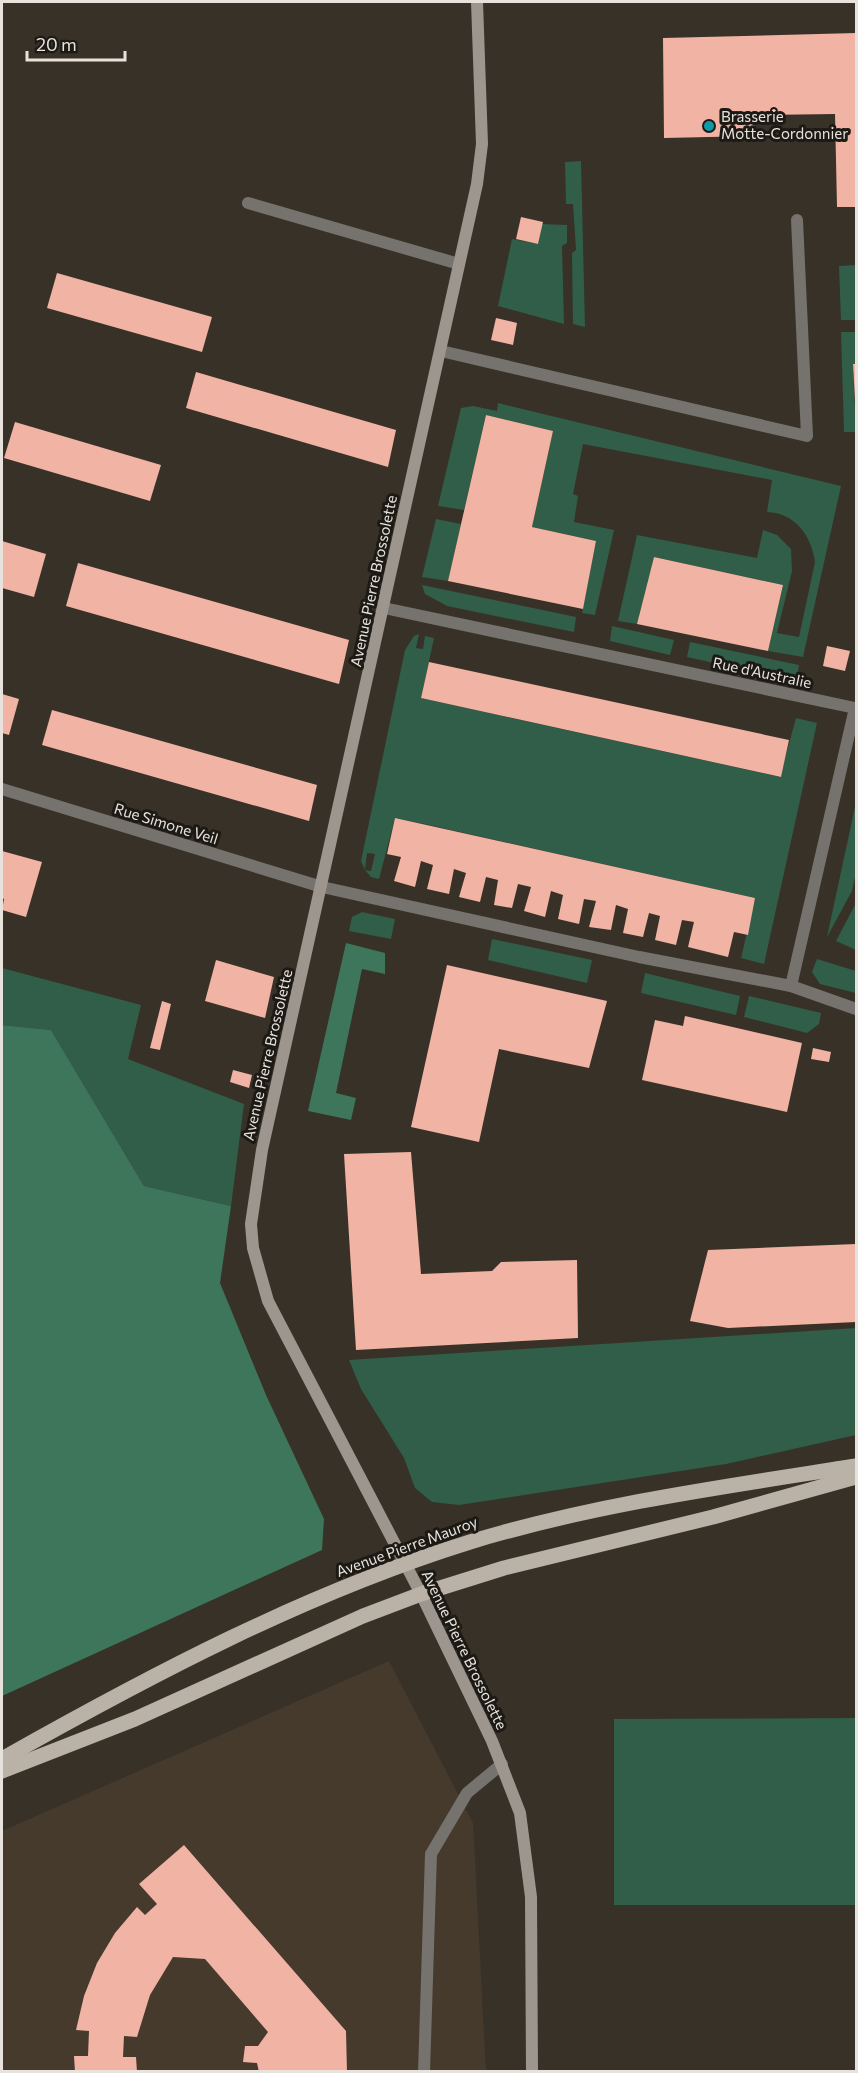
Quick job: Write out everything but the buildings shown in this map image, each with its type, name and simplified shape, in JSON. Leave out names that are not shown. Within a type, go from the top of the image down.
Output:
[{"type":"main road","name":"Avenue Pierre Mauroy","points":[[2,1759],[166,1670],[318,1599],[405,1564],[502,1533],[601,1510],[856,1466]]},
{"type":"main road","points":[[2,1771],[153,1711],[363,1616],[421,1594],[504,1568],[691,1523],[856,1477]]},
{"type":"street","name":"Avenue Pierre Brossolette","points":[[477,2],[482,144],[477,184],[257,1176],[252,1203],[253,1248],[260,1277],[280,1326],[421,1594],[502,1764],[520,1813],[530,1869],[532,2072]]},
{"type":"street","points":[[248,203],[459,264]]},
{"type":"street","points":[[441,351],[807,436],[797,220]]},
{"type":"street","name":"Rue d'Australie","points":[[384,608],[855,708],[790,986]]},
{"type":"street","name":"Rue Simone Veil","points":[[2,789],[322,887]]},
{"type":"street","points":[[322,887],[639,957],[790,986],[856,1009]]},
{"type":"street","points":[[424,2072],[431,1854],[467,1793],[502,1764]]},
{"type":"shaded area","points":[[389,1661],[473,1823],[486,2071],[2,2071],[2,1831]]},
{"type":"green space","points":[[581,161],[585,327],[573,324],[572,253],[576,250],[573,204],[566,204],[565,162]]},
{"type":"green space","points":[[542,224],[567,225],[567,243],[562,246],[564,324],[498,306],[512,239],[538,244]]},
{"type":"green space","points":[[856,265],[856,320],[841,320],[839,266]]},
{"type":"green space","points":[[841,332],[856,332],[856,364],[853,365],[856,432],[844,432]]},
{"type":"green space","points":[[498,403],[841,486],[803,657],[768,651],[783,585],[654,557],[637,624],[618,621],[637,535],[757,558],[763,530],[777,535],[791,549],[792,571],[777,633],[799,637],[815,562],[810,543],[800,527],[786,516],[767,512],[772,480],[583,444],[573,494],[578,496],[574,522],[614,530],[595,615],[582,613],[596,541],[532,527],[553,431],[486,415],[464,510],[438,506],[461,408],[473,406],[497,411]]},
{"type":"green space","points":[[436,519],[461,524],[448,581],[422,577]]},
{"type":"green space","points":[[422,585],[576,617],[574,632],[447,606],[425,594]]},
{"type":"green space","points":[[612,626],[674,640],[670,655],[610,641]]},
{"type":"green space","points":[[419,634],[416,648],[423,649],[425,636],[434,638],[421,698],[780,777],[796,718],[817,723],[764,964],[741,958],[755,898],[395,818],[379,879],[371,877],[365,870],[361,861],[405,650],[414,636]],"holes":[[[367,853],[375,854],[371,871],[365,870]]]},
{"type":"green space","points":[[690,642],[799,665],[796,681],[687,657]]},
{"type":"green space","points":[[856,802],[856,872],[852,891],[827,937]]},
{"type":"green space","points":[[856,903],[856,950],[836,941]]},
{"type":"green space","points":[[362,912],[395,919],[391,939],[349,931],[352,917]]},
{"type":"green space","points":[[492,939],[592,960],[587,983],[488,960]]},
{"type":"green space","points":[[346,943],[385,953],[385,974],[362,969],[336,1093],[356,1098],[351,1120],[308,1111]]},
{"type":"green space","points":[[817,959],[856,971],[856,993],[820,984],[812,972]]},
{"type":"green space","points":[[2,968],[141,1005],[128,1059],[244,1104],[231,1206],[144,1186],[51,1030],[2,1025]]},
{"type":"green space","points":[[645,973],[740,996],[736,1015],[641,993]]},
{"type":"green space","points":[[749,996],[821,1013],[819,1024],[807,1033],[744,1017]]},
{"type":"green space","points":[[2,1025],[51,1030],[144,1186],[231,1206],[220,1283],[266,1395],[324,1519],[322,1550],[2,1696]]},
{"type":"green space","points":[[856,1328],[856,1435],[726,1464],[459,1505],[432,1502],[415,1488],[404,1458],[361,1389],[349,1360]]},
{"type":"green space","points":[[856,1718],[856,1905],[614,1905],[614,1719]]},
{"type":"place","name":"Brasserie Motte-Cordonnier","points":[[709,126]]}]
